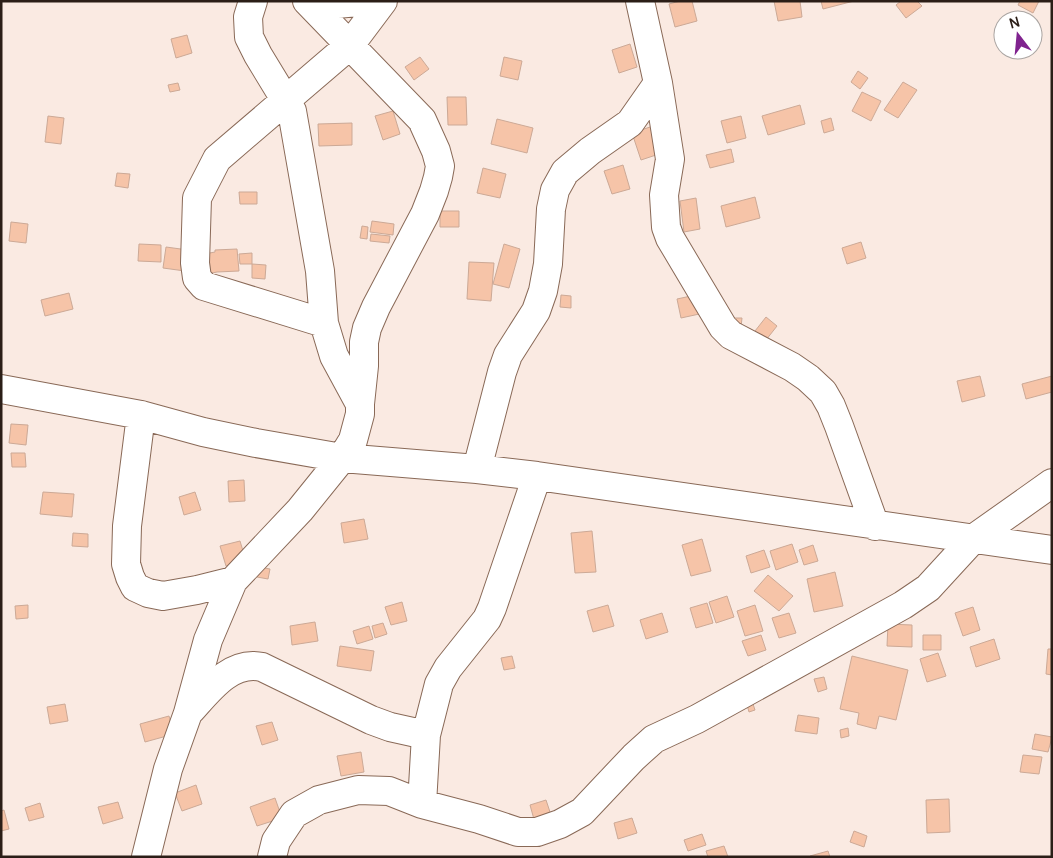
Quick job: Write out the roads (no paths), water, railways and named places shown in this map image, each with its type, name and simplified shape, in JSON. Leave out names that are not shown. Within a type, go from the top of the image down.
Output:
[{"type":"street","points":[[253,1],[248,17],[249,36],[258,55],[292,111],[320,271],[324,323],[334,356],[360,404]]},
{"type":"street","points":[[146,857],[168,769],[188,713],[208,640],[233,581],[300,510],[342,458],[353,440],[360,414],[364,342],[367,328],[424,214],[438,177],[440,166],[436,150],[422,120],[306,1]]},
{"type":"street","points":[[315,1],[343,3],[365,1]]},
{"type":"street","points":[[324,323],[204,286],[198,278],[195,263],[197,198],[217,159],[350,45],[383,1]]},
{"type":"street","points":[[640,1],[658,83],[670,159],[664,195],[666,228],[670,238],[723,327],[731,335],[744,343],[792,367],[808,378],[822,392],[831,406],[839,426],[875,526]]},
{"type":"street","points":[[477,469],[508,355],[536,311],[543,291],[548,264],[551,209],[555,190],[565,172],[590,151],[630,123],[658,83]]},
{"type":"street","points":[[1,389],[141,415],[203,432],[256,443],[342,458],[537,476],[1052,550]]},
{"type":"street","points":[[141,415],[127,526],[126,564],[135,587],[148,593],[163,596],[233,581]]},
{"type":"street","points":[[422,804],[426,735],[439,684],[448,668],[487,619],[537,476]]},
{"type":"street","points":[[272,857],[276,841],[294,814],[319,800],[358,790],[389,792],[422,804],[479,819],[518,832],[537,832],[560,824],[582,812],[634,757],[654,739],[697,719],[903,605],[928,588],[973,538],[1052,483]]},
{"type":"street","points":[[188,713],[226,675],[235,670],[254,666],[262,668],[371,720],[390,727],[426,735]]}]
